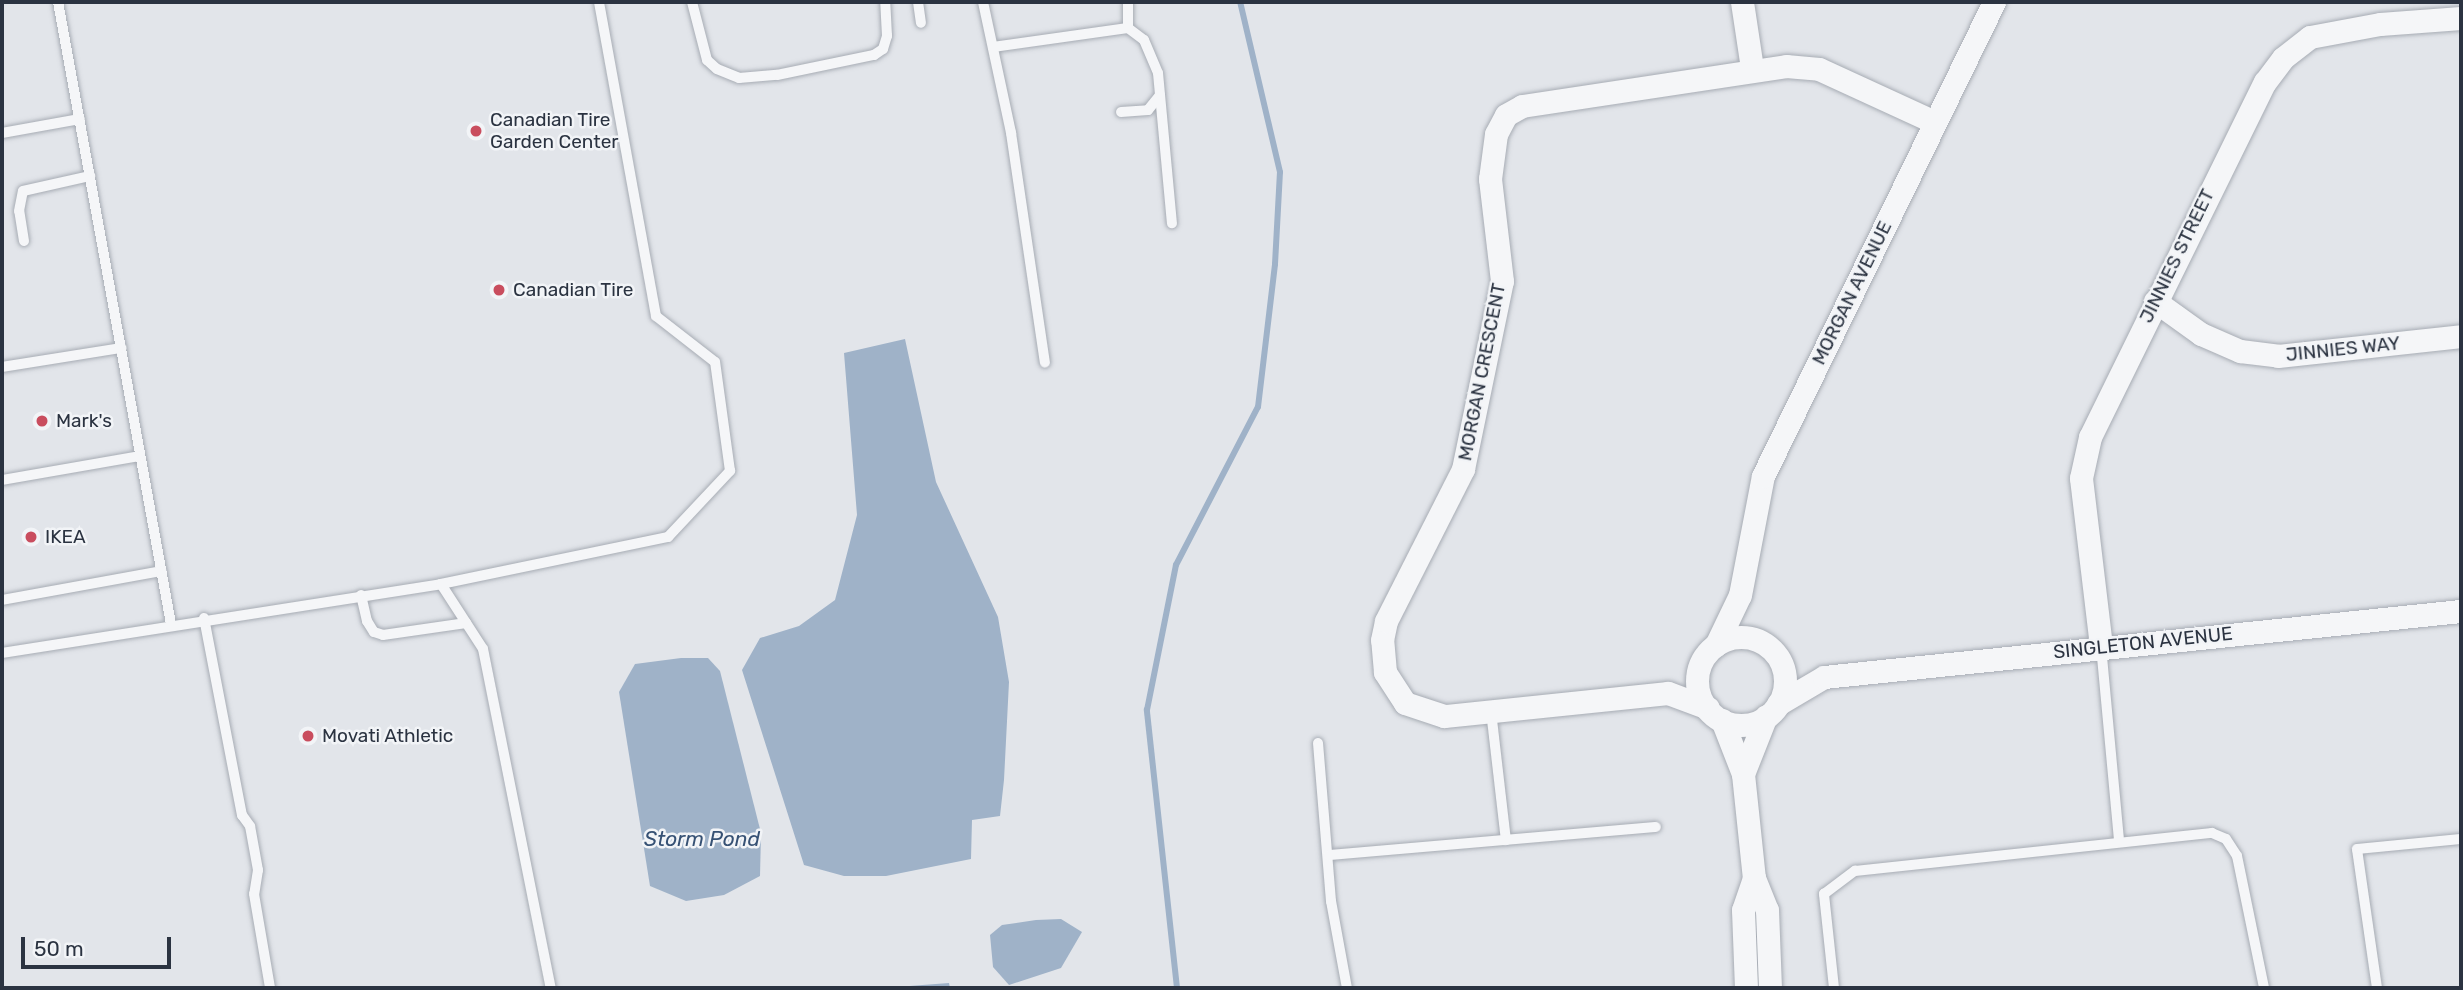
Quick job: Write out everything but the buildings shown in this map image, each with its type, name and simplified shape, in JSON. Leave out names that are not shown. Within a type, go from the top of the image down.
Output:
[{"type":"street","points":[[1742,2],[1752,68]]},
{"type":"street","name":"MORGAN AVENUE","points":[[1716,645],[1740,595],[1763,477],[1994,2]]},
{"type":"street","name":"JINNIES STREET","points":[[2101,646],[2081,478],[2090,437],[2264,82],[2283,58],[2310,37],[2380,24],[2461,18]]},
{"type":"street","name":"MORGAN CRESCENT","points":[[1715,714],[1668,693],[1491,709],[1444,716],[1405,703],[1385,672],[1382,639],[1387,621],[1463,470],[1502,281],[1490,179],[1496,134],[1506,115],[1521,106],[1752,68],[1819,69],[1934,122]]},
{"type":"street","name":"JINNIES WAY","points":[[2155,301],[2201,334],[2240,351],[2278,356],[2461,336]]},
{"type":"street","points":[[1740,595],[1784,671],[1772,710],[1743,774]]},
{"type":"street","name":"SINGLETON AVENUE","points":[[1772,710],[1824,677],[2101,646],[2461,611]]},
{"type":"street","points":[[1668,693],[1701,664],[1716,645],[1741,637],[1770,648],[1824,677]]},
{"type":"street","points":[[1701,664],[1697,682],[1743,774],[1754,878],[1767,911],[1770,988]]},
{"type":"street","points":[[1715,714],[1745,724],[1772,710]]},
{"type":"street","points":[[1746,988],[1743,910],[1754,878]]},
{"type":"lane","points":[[58,2],[171,624]]},
{"type":"lane","points":[[2,653],[204,618],[441,584],[668,537],[730,471],[715,362],[656,316],[600,2]]},
{"type":"lane","points":[[692,2],[708,60],[717,69],[739,78],[777,75],[874,55],[884,48],[887,36],[886,2]]},
{"type":"lane","points":[[918,2],[921,23]]},
{"type":"lane","points":[[983,2],[1011,133],[1045,363]]},
{"type":"lane","points":[[1128,2],[1128,28]]},
{"type":"lane","points":[[993,47],[1128,28],[1144,40],[1158,73],[1172,223]]},
{"type":"lane","points":[[1121,112],[1148,110],[1160,95]]},
{"type":"lane","points":[[2,133],[80,119]]},
{"type":"lane","points":[[24,241],[19,211],[23,191],[90,176]]},
{"type":"lane","points":[[2,367],[121,348]]},
{"type":"lane","points":[[2,480],[140,456]]},
{"type":"lane","points":[[2,600],[161,571]]},
{"type":"lane","points":[[441,584],[483,649],[551,988]]},
{"type":"lane","points":[[361,595],[367,621],[374,632],[383,635],[466,623]]},
{"type":"lane","points":[[204,618],[242,815],[252,838],[258,870],[254,894],[270,988]]},
{"type":"lane","points":[[2101,646],[2119,841]]},
{"type":"lane","points":[[1491,709],[1506,840]]},
{"type":"lane","points":[[1318,743],[1331,901],[1347,988]]},
{"type":"lane","points":[[1329,855],[1656,827]]},
{"type":"lane","points":[[1834,988],[1824,894],[1855,871],[2212,833],[2225,839],[2244,881],[2264,988]]},
{"type":"lane","points":[[2377,988],[2357,849],[2461,839]]},
{"type":"water","points":[[905,339],[936,482],[998,617],[1009,682],[1000,816],[972,820],[971,859],[886,876],[844,876],[804,865],[742,670],[760,638],[799,626],[835,600],[857,515],[844,353]]},
{"type":"water","name":"Storm Pond","points":[[681,658],[708,658],[720,671],[761,833],[760,876],[724,895],[686,901],[650,886],[619,692],[635,664]]},
{"type":"water","points":[[1061,919],[1082,932],[1061,968],[1009,985],[993,967],[990,935],[1002,925]]},
{"type":"water","points":[[949,983],[950,988],[883,988]]},
{"type":"waterway","points":[[1177,988],[1147,710],[1176,565],[1258,407],[1275,264],[1280,172],[1240,2]]},
{"type":"place","name":"Canadian Tire Garden Center","points":[[476,131]]},
{"type":"place","name":"Canadian Tire","points":[[499,290]]},
{"type":"place","name":"Mark's","points":[[42,421]]},
{"type":"place","name":"IKEA","points":[[31,537]]},
{"type":"place","name":"Movati Athletic","points":[[308,736]]}]
